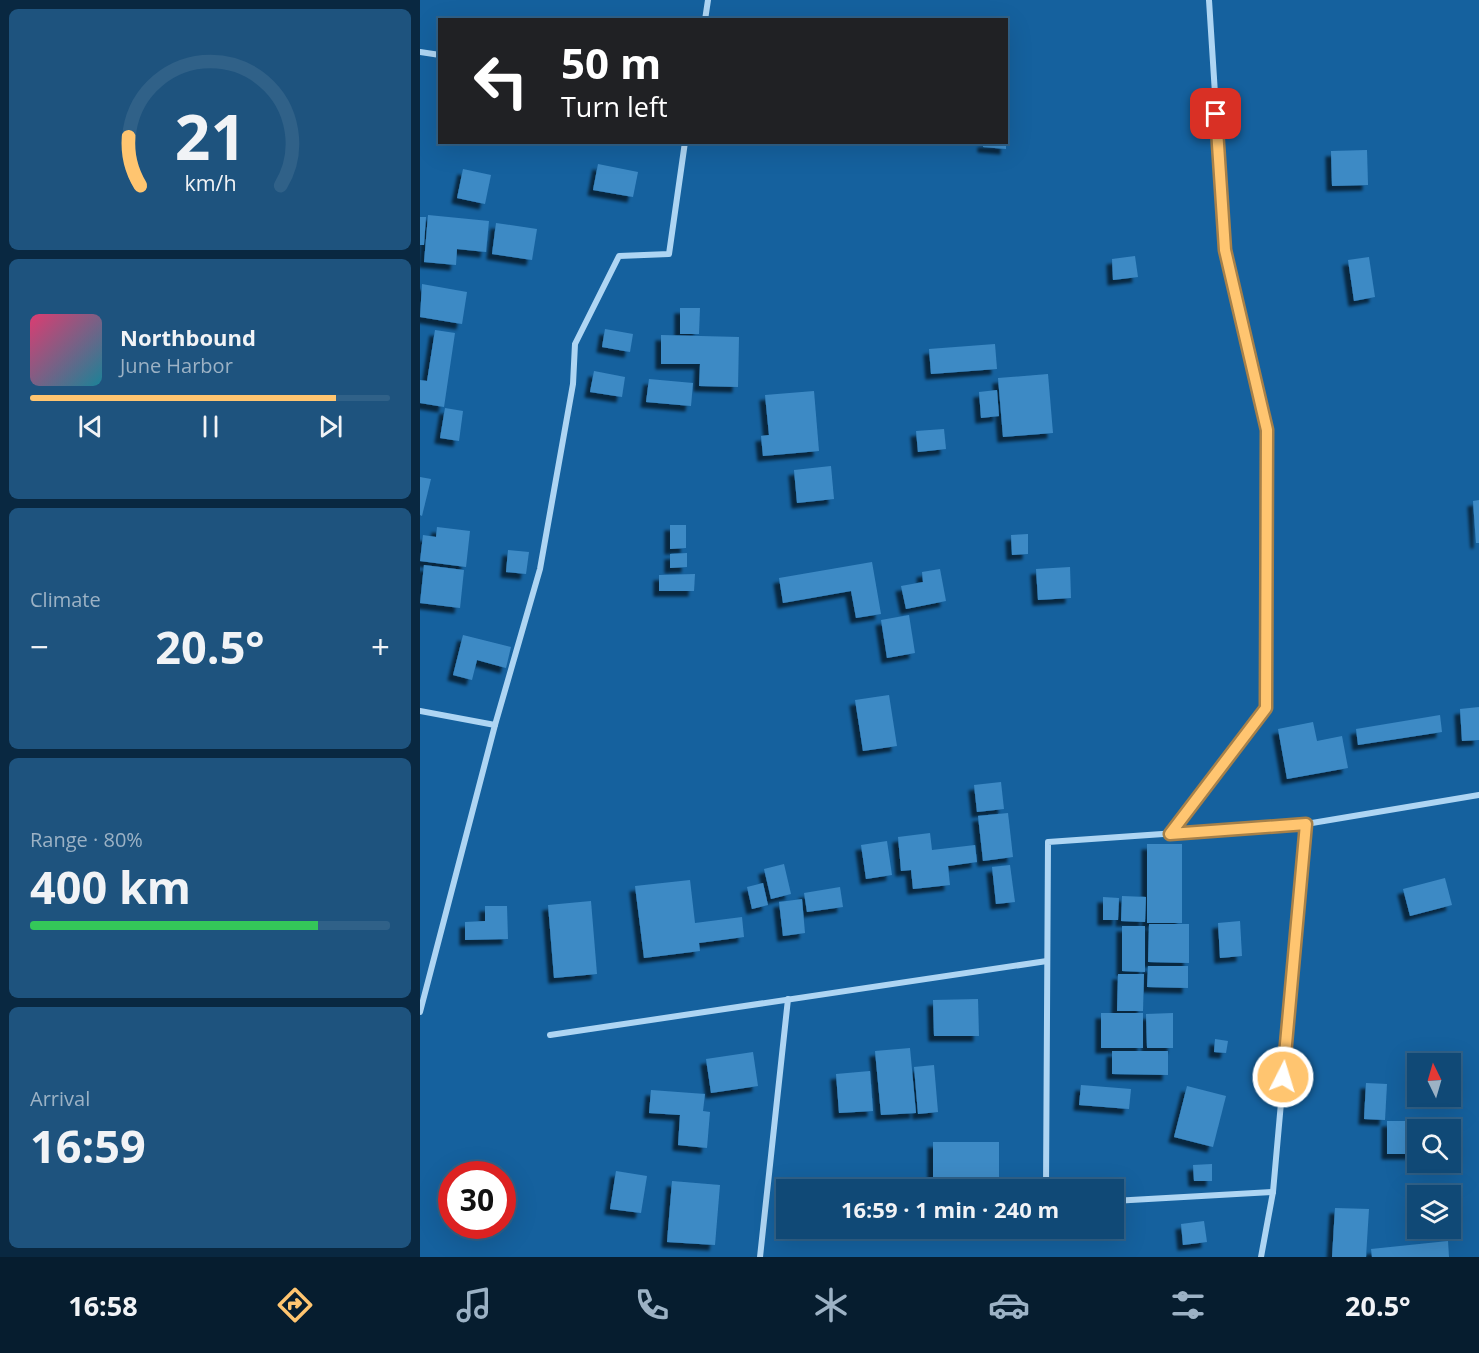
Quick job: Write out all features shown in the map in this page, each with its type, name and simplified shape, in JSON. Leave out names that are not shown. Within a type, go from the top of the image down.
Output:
[{"type":"street","points":[[705,18],[708,0]]},
{"type":"street","points":[[1170,834],[1266,708],[1267,430],[1225,250],[1209,0]]},
{"type":"street","points":[[420,52],[438,55]]},
{"type":"street","points":[[420,1012],[495,725],[540,569],[573,384],[575,344],[619,256],[669,254],[685,144]]},
{"type":"street","points":[[420,711],[495,725]]},
{"type":"street","points":[[1046,1179],[1048,842],[1306,824],[1479,795]]},
{"type":"street","points":[[1261,1257],[1273,1192],[1306,824]]},
{"type":"street","points":[[550,1035],[1047,961]]},
{"type":"street","points":[[760,1257],[788,999]]},
{"type":"street","points":[[1124,1200],[1273,1192]]},
{"type":"building","points":[[983,144],[1006,144],[1006,149],[983,147]]},
{"type":"building","points":[[1367,150],[1368,185],[1332,186],[1331,151]]},
{"type":"building","points":[[598,164],[638,172],[633,197],[593,190]]},
{"type":"building","points":[[463,169],[491,175],[485,204],[457,198]]},
{"type":"building","points":[[428,215],[489,221],[486,252],[457,249],[456,265],[424,262]]},
{"type":"building","points":[[420,217],[426,217],[424,245],[420,245]]},
{"type":"building","points":[[496,223],[537,229],[532,260],[492,254]]},
{"type":"building","points":[[1135,256],[1138,277],[1113,280],[1112,259]]},
{"type":"building","points":[[1369,257],[1375,297],[1354,301],[1348,260]]},
{"type":"building","points":[[422,284],[467,292],[462,324],[420,317]]},
{"type":"building","points":[[680,308],[700,308],[699,334],[680,334]]},
{"type":"building","points":[[605,329],[633,334],[630,352],[602,347]]},
{"type":"building","points":[[435,330],[455,333],[444,407],[420,403],[420,380],[427,381]]},
{"type":"building","points":[[661,335],[739,337],[738,387],[699,386],[700,364],[661,364]]},
{"type":"building","points":[[995,344],[997,369],[931,374],[929,349]]},
{"type":"building","points":[[594,371],[625,377],[622,397],[590,392]]},
{"type":"building","points":[[1048,374],[1053,433],[1003,437],[998,378]]},
{"type":"building","points":[[649,379],[693,383],[691,406],[646,402]]},
{"type":"building","points":[[997,390],[999,416],[981,418],[979,392]]},
{"type":"building","points":[[814,391],[819,451],[763,456],[761,436],[769,435],[765,395]]},
{"type":"building","points":[[445,408],[463,411],[459,441],[440,438]]},
{"type":"building","points":[[944,429],[946,449],[918,452],[916,431]]},
{"type":"building","points":[[831,466],[834,499],[797,503],[794,470]]},
{"type":"building","points":[[420,477],[431,479],[422,516],[420,515]]},
{"type":"building","points":[[1479,500],[1479,543],[1476,543],[1473,501]]},
{"type":"building","points":[[670,525],[686,525],[686,548],[670,549]]},
{"type":"building","points":[[437,527],[470,531],[466,567],[420,561],[423,535],[436,537]]},
{"type":"building","points":[[1028,534],[1028,554],[1012,555],[1011,535]]},
{"type":"building","points":[[508,550],[529,552],[526,574],[506,572]]},
{"type":"building","points":[[687,553],[687,567],[670,568],[670,554]]},
{"type":"building","points":[[872,562],[881,614],[856,618],[851,591],[783,603],[779,578]]},
{"type":"building","points":[[424,565],[464,570],[460,608],[420,603]]},
{"type":"building","points":[[1070,567],[1071,598],[1038,600],[1036,569]]},
{"type":"building","points":[[940,569],[946,601],[906,609],[901,586],[923,582],[922,572]]},
{"type":"building","points":[[695,574],[694,591],[659,591],[659,575]]},
{"type":"building","points":[[909,615],[915,653],[887,658],[881,620]]},
{"type":"building","points":[[463,635],[511,647],[506,668],[477,660],[472,680],[453,675]]},
{"type":"building","points":[[889,695],[897,746],[863,751],[855,700]]},
{"type":"building","points":[[1479,707],[1479,740],[1462,741],[1460,709]]},
{"type":"building","points":[[1440,715],[1442,732],[1358,745],[1356,729]]},
{"type":"building","points":[[1313,722],[1317,741],[1342,736],[1348,768],[1287,779],[1278,729]]},
{"type":"building","points":[[1001,782],[1004,809],[977,812],[974,785]]},
{"type":"building","points":[[1008,813],[1013,857],[983,861],[978,816]]},
{"type":"building","points":[[930,833],[932,850],[975,845],[977,862],[948,866],[950,885],[913,889],[911,870],[901,871],[898,837]]},
{"type":"building","points":[[887,841],[892,875],[866,879],[861,845]]},
{"type":"building","points":[[1147,844],[1182,844],[1182,923],[1147,923]]},
{"type":"building","points":[[784,864],[791,894],[771,899],[764,869]]},
{"type":"building","points":[[1010,865],[1015,902],[996,904],[992,867]]},
{"type":"building","points":[[1445,878],[1452,905],[1410,916],[1403,889]]},
{"type":"building","points":[[690,880],[695,923],[742,917],[744,937],[699,943],[700,951],[644,958],[635,886]]},
{"type":"building","points":[[763,883],[768,905],[752,909],[747,887]]},
{"type":"building","points":[[840,887],[843,907],[807,912],[804,893]]},
{"type":"building","points":[[1122,896],[1146,897],[1145,922],[1121,921]]},
{"type":"building","points":[[1103,897],[1119,898],[1118,920],[1103,920]]},
{"type":"building","points":[[802,899],[805,933],[783,936],[779,902]]},
{"type":"building","points":[[591,901],[597,974],[554,978],[548,905]]},
{"type":"building","points":[[485,906],[507,906],[508,939],[465,940],[465,922],[485,921]]},
{"type":"building","points":[[1240,921],[1242,956],[1220,958],[1218,923]]},
{"type":"building","points":[[1149,924],[1189,924],[1189,963],[1148,962]]},
{"type":"building","points":[[1122,926],[1145,926],[1145,972],[1122,971]]},
{"type":"building","points":[[1148,966],[1188,966],[1188,988],[1147,987]]},
{"type":"building","points":[[1118,974],[1144,974],[1143,1011],[1117,1011]]},
{"type":"building","points":[[978,999],[979,1036],[934,1036],[933,1000]]},
{"type":"building","points":[[1101,1013],[1143,1013],[1143,1048],[1101,1048]]},
{"type":"building","points":[[1173,1013],[1173,1048],[1147,1048],[1146,1014]]},
{"type":"building","points":[[1215,1039],[1228,1041],[1226,1053],[1214,1052]]},
{"type":"building","points":[[910,1048],[916,1113],[881,1115],[875,1051]]},
{"type":"building","points":[[1112,1051],[1168,1051],[1168,1075],[1112,1074]]},
{"type":"building","points":[[753,1052],[758,1086],[711,1093],[706,1059]]},
{"type":"building","points":[[934,1065],[938,1112],[918,1114],[914,1067]]},
{"type":"building","points":[[870,1071],[873,1111],[839,1113],[836,1074]]},
{"type":"building","points":[[1366,1083],[1387,1084],[1385,1120],[1364,1119]]},
{"type":"building","points":[[1081,1085],[1131,1089],[1129,1109],[1079,1105]]},
{"type":"building","points":[[1187,1086],[1226,1096],[1213,1147],[1174,1137]]},
{"type":"building","points":[[651,1090],[705,1094],[703,1111],[710,1112],[707,1148],[678,1145],[680,1115],[649,1113]]},
{"type":"building","points":[[1387,1121],[1407,1121],[1407,1154],[1387,1154]]},
{"type":"building","points":[[933,1142],[999,1142],[999,1179],[933,1179]]},
{"type":"building","points":[[1212,1164],[1212,1181],[1194,1181],[1193,1165]]},
{"type":"building","points":[[616,1171],[647,1176],[641,1213],[610,1209]]},
{"type":"building","points":[[672,1181],[720,1185],[715,1245],[667,1242]]},
{"type":"building","points":[[1335,1208],[1369,1209],[1366,1257],[1332,1257]]},
{"type":"building","points":[[1204,1221],[1207,1242],[1183,1245],[1181,1224]]},
{"type":"building","points":[[1448,1241],[1449,1257],[1372,1257],[1371,1249]]},
{"type":"route","points":[[1216,114],[1225,250],[1267,430],[1266,708],[1170,834],[1306,824],[1283,1077]]}]
